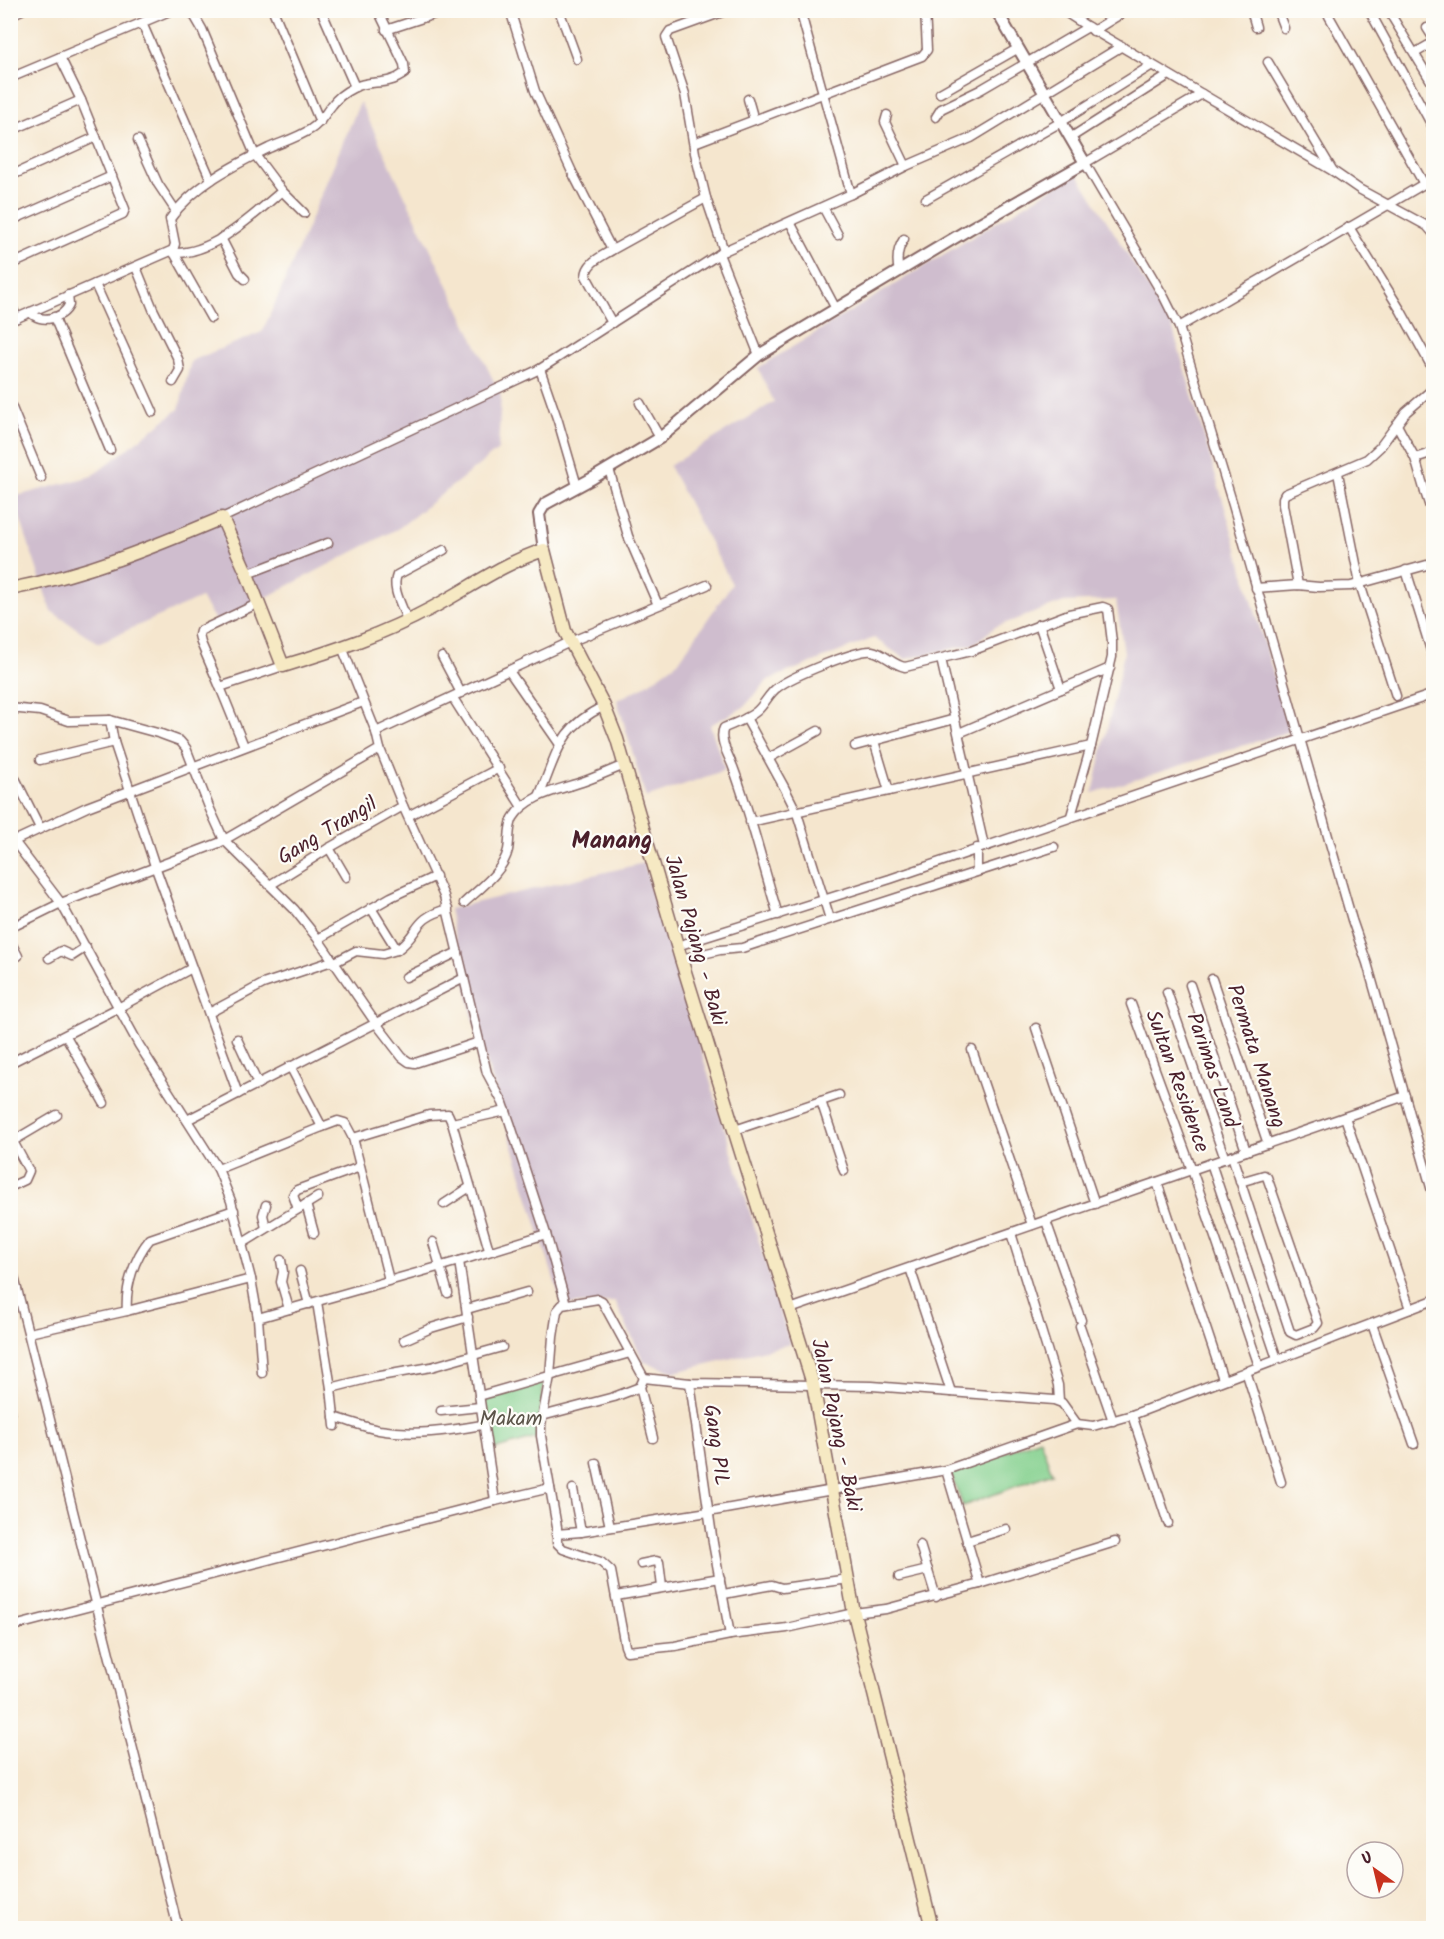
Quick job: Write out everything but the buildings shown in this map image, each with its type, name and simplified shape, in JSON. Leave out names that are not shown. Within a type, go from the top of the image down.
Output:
[{"type":"main road","points":[[10,589],[96,567],[164,543],[222,518],[259,603],[283,666],[371,636],[428,610],[500,569],[544,550]]},
{"type":"main road","name":"Jalan Pajang - Baki","points":[[544,550],[562,622],[604,706],[625,765],[677,946],[813,1384],[855,1617],[932,1929]]},
{"type":"street","points":[[10,78],[172,10]]},
{"type":"street","points":[[191,10],[202,29],[255,155],[282,191],[304,213]]},
{"type":"street","points":[[273,10],[320,122]]},
{"type":"street","points":[[321,10],[355,87]]},
{"type":"street","points":[[211,318],[174,251],[175,243],[170,219],[211,180],[255,155],[313,129],[336,99],[355,87],[362,84],[388,82],[405,73],[404,64],[378,10]]},
{"type":"street","points":[[386,30],[447,10]]},
{"type":"street","points":[[510,10],[535,91],[572,172],[612,250]]},
{"type":"street","points":[[559,10],[577,59]]},
{"type":"street","points":[[728,10],[670,32],[666,37],[685,94],[706,198],[722,253],[759,355]]},
{"type":"street","points":[[800,10],[851,194]]},
{"type":"street","points":[[694,143],[925,54],[927,44],[925,10]]},
{"type":"street","points":[[996,10],[1164,297],[1179,327],[1434,1198]]},
{"type":"street","points":[[1062,10],[1090,29],[1333,171],[1359,189],[1427,226],[1434,234]]},
{"type":"street","points":[[936,117],[941,109],[1127,10]]},
{"type":"street","points":[[1251,10],[1256,27]]},
{"type":"street","points":[[1277,10],[1284,28]]},
{"type":"street","points":[[1368,10],[1434,129]]},
{"type":"street","points":[[1388,10],[1434,86]]},
{"type":"street","points":[[10,15],[22,11]]},
{"type":"street","points":[[1329,16],[1424,184]]},
{"type":"street","points":[[141,23],[211,180]]},
{"type":"street","points":[[1414,54],[1434,41],[1427,28]]},
{"type":"street","points":[[222,518],[540,369],[722,253],[851,194],[906,166],[971,138],[1122,46]]},
{"type":"street","points":[[940,93],[1017,49]]},
{"type":"street","points":[[10,265],[123,214],[125,209],[81,100],[60,57]]},
{"type":"street","points":[[1268,62],[1333,171]]},
{"type":"street","points":[[926,199],[1060,122],[1152,65]]},
{"type":"street","points":[[1070,138],[1169,75]]},
{"type":"street","points":[[544,550],[539,521],[541,508],[552,499],[609,469],[660,438],[759,355],[1202,94]]},
{"type":"street","points":[[748,99],[754,120]]},
{"type":"street","points":[[10,131],[81,100]]},
{"type":"street","points":[[886,115],[885,122],[906,166]]},
{"type":"street","points":[[10,176],[96,137]]},
{"type":"street","points":[[138,140],[158,183],[176,211]]},
{"type":"street","points":[[10,221],[112,176]]},
{"type":"street","points":[[1179,327],[1434,178]]},
{"type":"street","points":[[10,303],[14,319],[174,251],[193,251],[221,238],[282,191]]},
{"type":"street","points":[[612,323],[586,276],[586,270],[612,250],[706,198]]},
{"type":"street","points":[[823,207],[838,235]]},
{"type":"street","points":[[790,222],[836,309]]},
{"type":"street","points":[[1349,227],[1401,311],[1434,371]]},
{"type":"street","points":[[221,238],[239,273],[245,279]]},
{"type":"street","points":[[899,272],[896,262],[897,254],[904,239]]},
{"type":"street","points":[[136,267],[153,309],[178,359],[180,370],[173,382]]},
{"type":"street","points":[[95,284],[153,412]]},
{"type":"street","points":[[30,312],[40,320],[54,316],[67,309],[68,295]]},
{"type":"street","points":[[54,316],[110,450]]},
{"type":"street","points":[[540,369],[577,486]]},
{"type":"street","points":[[1298,585],[1283,498],[1288,492],[1367,459],[1415,403],[1434,388]]},
{"type":"street","points":[[10,403],[41,478]]},
{"type":"street","points":[[640,403],[660,438]]},
{"type":"street","points":[[1397,425],[1429,491],[1434,519]]},
{"type":"street","points":[[1415,458],[1434,452]]},
{"type":"street","points":[[609,469],[628,536],[658,605]]},
{"type":"street","points":[[1338,473],[1360,584],[1396,696]]},
{"type":"street","points":[[247,574],[327,543]]},
{"type":"street","points":[[407,620],[394,581],[397,575],[444,550]]},
{"type":"street","points":[[1256,588],[1360,584],[1434,562]]},
{"type":"street","points":[[1406,570],[1434,660]]},
{"type":"street","points":[[376,732],[570,642],[707,585]]},
{"type":"street","points":[[244,746],[199,635],[201,631],[259,603]]},
{"type":"street","points":[[778,915],[722,731],[756,712],[779,685],[826,663],[872,651],[905,668],[971,651],[1069,614],[1103,607],[1108,609],[1112,642],[1110,668],[1071,816]]},
{"type":"street","points":[[1039,624],[1061,689]]},
{"type":"street","points":[[342,646],[376,732],[380,749],[403,806],[436,876],[448,909],[478,1042],[490,1082],[506,1111],[566,1304]]},
{"type":"street","points":[[442,657],[457,696],[522,807]]},
{"type":"street","points":[[941,659],[969,773],[980,847],[977,871]]},
{"type":"street","points":[[220,687],[283,666]]},
{"type":"street","points":[[959,733],[1110,668]]},
{"type":"street","points":[[509,671],[559,744]]},
{"type":"street","points":[[677,946],[824,900],[1434,694]]},
{"type":"street","points":[[262,1373],[258,1318],[251,1279],[234,1210],[218,1169],[139,1045],[61,903],[12,838],[244,746],[363,702]]},
{"type":"street","points":[[539,796],[559,744],[577,722],[604,706]]},
{"type":"street","points":[[10,708],[40,711],[69,721],[110,720],[180,741],[186,748],[194,767],[222,841],[294,909],[318,939],[329,962],[402,1056],[409,1062],[415,1063],[478,1042]]},
{"type":"street","points":[[746,718],[796,813],[830,919]]},
{"type":"street","points":[[855,746],[955,719]]},
{"type":"street","points":[[110,720],[114,742],[154,866],[238,1094]]},
{"type":"street","points":[[769,758],[818,731]]},
{"type":"street","points":[[874,741],[889,791]]},
{"type":"street","points":[[40,760],[114,742]]},
{"type":"street","points":[[750,822],[1091,746]]},
{"type":"street","points":[[10,928],[61,903],[222,841],[380,749]]},
{"type":"street","points":[[464,903],[488,881],[504,860],[508,850],[510,827],[522,807],[539,796],[625,765]]},
{"type":"street","points":[[408,816],[499,768]]},
{"type":"street","points":[[16,780],[40,828]]},
{"type":"street","name":"Gang Trangil","points":[[270,885],[403,806]]},
{"type":"street","points":[[329,848],[346,877]]},
{"type":"street","points":[[681,959],[720,950],[742,948],[1054,848]]},
{"type":"street","points":[[318,939],[371,908],[436,876]]},
{"type":"street","points":[[371,908],[397,950]]},
{"type":"street","points":[[209,1013],[263,984],[356,951],[383,954],[397,950],[404,945],[422,920],[433,913],[448,909]]},
{"type":"street","points":[[10,941],[18,956]]},
{"type":"street","points":[[49,958],[61,951],[72,956],[86,947]]},
{"type":"street","points":[[406,977],[458,952]]},
{"type":"street","points":[[10,1063],[66,1036],[192,968]]},
{"type":"street","points":[[187,1120],[464,978]]},
{"type":"street","name":"Permata Manang","points":[[1212,979],[1268,1144]]},
{"type":"street","points":[[1190,985],[1246,1151]]},
{"type":"street","name":"Parimas Land","points":[[1167,992],[1228,1157],[1240,1182],[1290,1332],[1296,1335],[1314,1328],[1318,1323],[1267,1177],[1264,1175],[1240,1182]]},
{"type":"street","name":"Sultan Residence","points":[[1131,1004],[1192,1170],[1259,1366]]},
{"type":"street","points":[[1036,1028],[1095,1204]]},
{"type":"street","points":[[66,1036],[104,1103]]},
{"type":"street","points":[[237,1039],[258,1084]]},
{"type":"street","points":[[972,1050],[1032,1226]]},
{"type":"street","points":[[290,1066],[322,1127]]},
{"type":"street","points":[[735,1130],[839,1095]]},
{"type":"street","points":[[790,1309],[1405,1096]]},
{"type":"street","points":[[821,1101],[844,1171]]},
{"type":"street","points":[[452,1123],[506,1111]]},
{"type":"street","points":[[353,1138],[391,1125],[438,1114],[448,1114],[489,1250]]},
{"type":"street","points":[[10,1187],[25,1180],[29,1174],[28,1167],[12,1139],[57,1115]]},
{"type":"street","points":[[1345,1117],[1410,1309]]},
{"type":"street","points":[[218,1169],[322,1127],[338,1121],[343,1122],[349,1128],[353,1138],[389,1280]]},
{"type":"street","points":[[1211,1163],[1277,1359]]},
{"type":"street","points":[[314,1233],[302,1206],[293,1195],[297,1190],[360,1167]]},
{"type":"street","points":[[1157,1182],[1223,1379]]},
{"type":"street","points":[[444,1204],[470,1187]]},
{"type":"street","points":[[243,1243],[318,1197]]},
{"type":"street","points":[[266,1205],[263,1215],[266,1228]]},
{"type":"street","points":[[127,1311],[126,1295],[132,1274],[150,1239],[234,1210]]},
{"type":"street","points":[[1046,1221],[1113,1421]]},
{"type":"street","points":[[1011,1233],[1058,1385],[1059,1401]]},
{"type":"street","points":[[258,1318],[546,1234]]},
{"type":"street","points":[[433,1242],[448,1293]]},
{"type":"street","points":[[281,1260],[284,1272],[281,1282],[289,1309]]},
{"type":"street","points":[[10,1261],[178,1929]]},
{"type":"street","points":[[459,1261],[495,1500]]},
{"type":"street","points":[[910,1268],[951,1392]]},
{"type":"street","points":[[300,1271],[313,1303],[331,1388],[335,1422],[379,1430],[425,1433],[482,1425]]},
{"type":"street","points":[[29,1333],[251,1279]]},
{"type":"street","points":[[404,1340],[468,1313],[527,1292]]},
{"type":"street","points":[[653,1438],[642,1382],[630,1353],[601,1299],[566,1304],[557,1311],[541,1436],[556,1543],[563,1549],[607,1566],[613,1577],[625,1646],[629,1652],[855,1617],[936,1597],[1115,1542]]},
{"type":"street","points":[[556,1534],[708,1512],[946,1470],[1077,1424],[1093,1426],[1132,1415],[1434,1300]]},
{"type":"street","points":[[1372,1324],[1414,1444]]},
{"type":"street","points":[[331,1388],[374,1377],[431,1367],[502,1347]]},
{"type":"street","points":[[479,1396],[630,1353]]},
{"type":"street","points":[[1246,1371],[1281,1482]]},
{"type":"street","points":[[542,1416],[614,1397],[642,1382],[813,1384],[872,1386],[1059,1401],[1077,1424]]},
{"type":"street","name":"Gang PIL","points":[[690,1383],[708,1512],[730,1635]]},
{"type":"street","points":[[441,1411],[480,1407]]},
{"type":"street","points":[[1132,1415],[1168,1523]]},
{"type":"street","points":[[596,1463],[610,1527]]},
{"type":"street","points":[[946,1470],[980,1584]]},
{"type":"street","points":[[10,1627],[495,1500],[550,1488]]},
{"type":"street","points":[[573,1489],[580,1532]]},
{"type":"street","points":[[967,1541],[1006,1529]]},
{"type":"street","points":[[920,1545],[936,1597]]},
{"type":"street","points":[[641,1564],[656,1561],[658,1563],[662,1587]]},
{"type":"street","points":[[899,1577],[928,1570]]},
{"type":"street","points":[[616,1596],[720,1578]]},
{"type":"street","points":[[724,1594],[772,1585],[782,1588],[849,1579]]},
{"type":"shaded area","points":[[360,102],[501,396],[498,450],[399,528],[217,623],[201,598],[98,643],[51,611],[13,497],[92,476],[179,409],[191,361],[262,332]]},
{"type":"shaded area","points":[[1077,173],[1172,326],[1290,731],[1093,793],[1124,653],[1116,600],[1064,602],[995,627],[974,644],[905,659],[874,638],[768,680],[744,707],[710,725],[725,770],[646,798],[617,700],[643,687],[678,662],[732,584],[669,466],[774,402],[758,368]]},
{"type":"shaded area","points":[[644,863],[790,1344],[675,1372],[644,1362],[615,1302],[562,1305],[473,1018],[449,909]]},
{"type":"green space","name":"Makam","points":[[544,1381],[537,1438],[489,1451],[482,1398]]},
{"type":"green space","points":[[1040,1439],[1052,1473],[963,1506],[950,1472]]},
{"type":"district","name":"Manang","points":[[612,840]]}]
